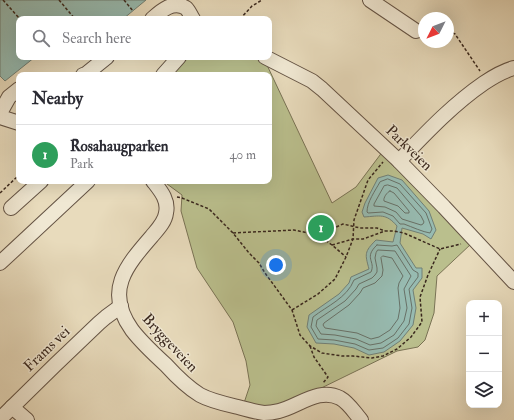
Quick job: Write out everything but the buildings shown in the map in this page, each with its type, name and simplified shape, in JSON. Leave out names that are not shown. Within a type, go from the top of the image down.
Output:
[{"type":"street","points":[[370,0],[416,31]]},
{"type":"street","points":[[156,16],[166,7],[174,3],[186,8],[191,16]]},
{"type":"street","points":[[88,72],[103,60]]},
{"type":"street","points":[[166,72],[176,60]]},
{"type":"street","name":"Parkveien","points":[[271,60],[312,81],[322,89],[395,157],[514,282]]},
{"type":"street","points":[[395,157],[476,88],[492,77],[514,68]]},
{"type":"street","points":[[0,113],[9,97],[16,91]]},
{"type":"street","points":[[0,117],[16,122]]},
{"type":"street","points":[[11,208],[37,184]]},
{"type":"street","points":[[0,264],[85,184]]},
{"type":"street","name":"Bryggeveien","points":[[154,184],[163,195],[166,202],[166,214],[159,227],[126,269],[120,288],[121,306],[125,317],[133,330],[152,352],[191,389],[202,396],[217,402],[264,412],[279,411],[318,396],[332,395],[340,398],[349,405],[360,420]]},
{"type":"street","name":"Frams vei","points":[[0,419],[99,323],[121,306]]},
{"type":"street","points":[[12,407],[27,420]]},
{"type":"path","points":[[3,0],[17,16]]},
{"type":"path","points":[[59,0],[72,16]]},
{"type":"path","points":[[124,0],[133,11]]},
{"type":"path","points":[[243,16],[252,6],[262,0]]},
{"type":"path","points":[[454,34],[486,81]]},
{"type":"path","points":[[292,310],[318,294],[335,279],[353,239],[354,220],[368,180],[395,157]]},
{"type":"path","points":[[0,193],[16,178]]},
{"type":"path","points":[[163,195],[182,198],[209,209],[259,263],[292,310],[300,335],[310,346],[322,353],[372,358],[383,356],[397,349],[411,337],[422,322],[420,297],[440,249]]},
{"type":"path","points":[[318,235],[344,224],[360,228],[377,228],[385,231]]},
{"type":"path","points":[[232,233],[294,230],[318,235],[346,257]]},
{"type":"path","points":[[332,245],[353,239],[363,239],[385,231],[404,233],[440,249],[474,239]]},
{"type":"path","points":[[310,346],[314,356],[328,377],[317,392],[318,396]]},
{"type":"green space","points":[[184,60],[260,60],[266,63],[270,72],[174,72]]},
{"type":"green space","points":[[272,76],[332,203],[356,187],[383,151],[471,244],[437,276],[434,313],[425,340],[418,347],[397,351],[307,395],[270,408],[244,403],[250,385],[246,361],[233,322],[197,268],[181,211],[182,195],[167,184],[272,184]]},
{"type":"water","points":[[0,0],[146,0],[127,16],[16,16],[16,60],[31,60],[5,81],[0,76]]},
{"type":"water","points":[[388,175],[402,180],[429,211],[436,230],[431,239],[423,234],[402,228],[400,243],[416,268],[422,268],[422,278],[413,290],[416,308],[413,325],[400,341],[384,352],[369,355],[354,348],[334,344],[316,343],[307,327],[309,315],[339,294],[349,283],[351,277],[369,269],[366,253],[369,247],[376,240],[393,242],[397,226],[393,222],[382,216],[364,217],[362,212],[378,178]]},
{"type":"place","name":"Rosahaugparken","points":[[321,228]]}]
